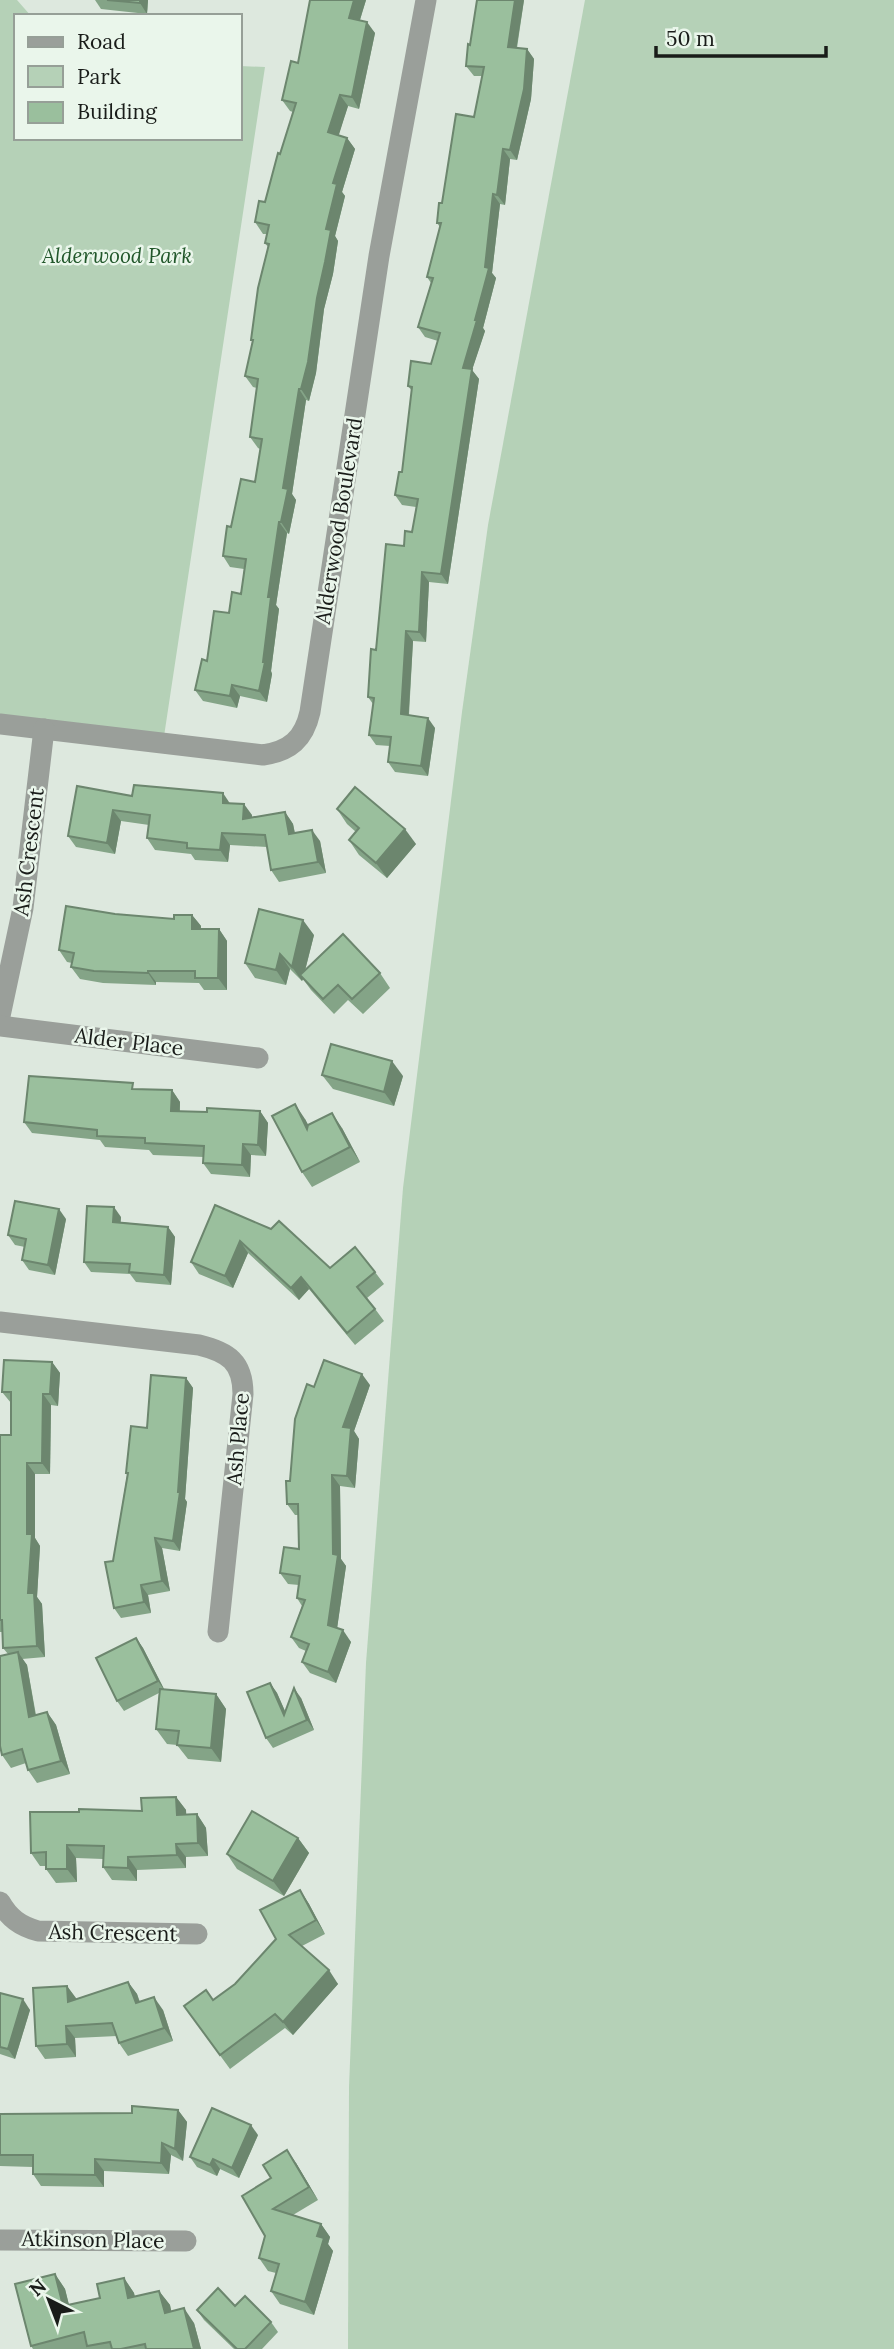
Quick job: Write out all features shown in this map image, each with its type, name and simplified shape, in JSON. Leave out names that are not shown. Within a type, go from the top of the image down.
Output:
[{"type":"street","name":"Alderwood Boulevard","points":[[0,724],[263,755],[292,746],[305,730],[310,712],[379,256],[426,0]]},
{"type":"street","name":"Ash Crescent","points":[[0,1016],[23,908],[44,729]]},
{"type":"street","name":"Alder Place","points":[[0,1026],[258,1058]]},
{"type":"street","name":"Ash Place","points":[[0,1322],[199,1345],[222,1352],[234,1361],[243,1381],[243,1394],[218,1632]]},
{"type":"street","name":"Ash Crescent","points":[[0,1902],[19,1925],[38,1931],[197,1934]]},
{"type":"street","name":"Atkinson Place","points":[[0,2239],[186,2241]]},
{"type":"green space","name":"Alderwood Park","points":[[0,0],[17,0],[29,14],[14,14],[14,140],[242,140],[242,66],[265,67],[163,743],[0,725]]},
{"type":"green space","points":[[585,0],[894,0],[894,2349],[348,2349],[349,2087],[366,1663],[403,1188],[488,525]]},
{"type":"building","points":[[107,0],[140,0],[140,3]]},
{"type":"building","points":[[310,0],[354,0],[349,18],[367,22],[352,97],[340,95],[328,132],[347,138],[333,183],[337,184],[326,229],[331,230],[317,298],[308,362],[299,389],[283,488],[288,489],[279,522],[268,597],[271,597],[265,662],[259,691],[232,685],[230,696],[195,690],[202,659],[207,661],[214,611],[229,613],[232,592],[241,594],[246,559],[223,556],[227,526],[231,527],[241,479],[255,482],[262,439],[250,437],[258,379],[245,376],[253,340],[258,288],[269,244],[265,243],[269,225],[255,222],[259,201],[265,202],[278,153],[280,154],[296,103],[282,100],[291,61],[298,63]]},
{"type":"building","points":[[477,0],[515,0],[508,47],[527,49],[524,89],[510,150],[503,149],[497,195],[493,194],[485,267],[489,268],[463,368],[472,369],[441,574],[422,572],[419,632],[406,631],[401,714],[428,718],[421,766],[388,762],[391,737],[369,735],[374,698],[368,697],[371,649],[376,650],[386,544],[404,546],[405,531],[412,532],[418,499],[395,495],[399,472],[402,472],[412,387],[408,386],[411,361],[431,364],[440,333],[418,327],[433,278],[427,277],[441,223],[437,223],[439,203],[442,203],[456,114],[474,117],[484,67],[466,66]]},
{"type":"building","points":[[134,785],[223,793],[223,803],[244,804],[243,819],[285,812],[289,834],[312,830],[318,862],[271,870],[265,835],[222,833],[220,850],[187,848],[187,843],[147,838],[150,815],[113,810],[107,843],[68,836],[77,786],[132,796]]},
{"type":"building","points":[[355,787],[405,829],[376,863],[349,840],[359,828],[337,809]]},
{"type":"building","points":[[66,906],[174,919],[174,915],[192,915],[192,929],[219,929],[218,978],[195,978],[195,971],[148,973],[94,971],[71,967],[74,953],[59,950]]},
{"type":"building","points":[[259,909],[303,920],[292,967],[280,954],[276,970],[245,963]]},
{"type":"building","points":[[343,934],[380,973],[352,999],[338,985],[323,999],[300,975]]},
{"type":"building","points":[[331,1044],[392,1061],[384,1092],[322,1075]]},
{"type":"building","points":[[29,1076],[133,1083],[132,1089],[172,1090],[171,1111],[207,1112],[207,1108],[260,1111],[258,1145],[243,1144],[242,1165],[203,1163],[204,1146],[145,1143],[145,1138],[97,1136],[97,1130],[24,1122]]},
{"type":"building","points":[[295,1104],[307,1129],[308,1125],[332,1113],[350,1147],[302,1172],[272,1116]]},
{"type":"building","points":[[15,1201],[59,1209],[48,1265],[22,1260],[26,1239],[8,1235]]},
{"type":"building","points":[[215,1205],[271,1229],[279,1221],[330,1268],[355,1247],[375,1272],[357,1287],[375,1309],[347,1333],[301,1277],[291,1288],[240,1241],[225,1276],[191,1262]]},
{"type":"building","points":[[87,1206],[114,1207],[113,1222],[168,1227],[164,1275],[129,1272],[130,1264],[84,1262]]},
{"type":"building","points":[[4,1360],[52,1362],[50,1394],[43,1394],[42,1463],[27,1463],[27,1534],[32,1534],[28,1593],[34,1593],[37,1646],[3,1648],[0,1620],[0,1435],[11,1435],[11,1392],[2,1392]]},
{"type":"building","points":[[324,1360],[362,1374],[343,1427],[351,1428],[347,1476],[332,1475],[333,1554],[338,1555],[328,1625],[343,1630],[328,1672],[302,1662],[309,1644],[291,1637],[305,1600],[297,1598],[300,1576],[280,1573],[284,1547],[299,1549],[298,1504],[287,1504],[286,1481],[290,1481],[295,1419],[307,1384],[314,1387]]},
{"type":"building","points":[[151,1375],[186,1378],[180,1492],[173,1541],[155,1538],[162,1581],[141,1585],[144,1602],[114,1608],[105,1562],[113,1561],[128,1473],[131,1426],[147,1428]]},
{"type":"building","points":[[136,1638],[158,1681],[117,1701],[96,1658]]},
{"type":"building","points":[[18,1652],[29,1717],[47,1712],[61,1761],[28,1770],[22,1749],[2,1755],[0,1746],[0,1656]]},
{"type":"building","points":[[270,1683],[284,1715],[294,1688],[307,1720],[266,1738],[247,1692]]},
{"type":"building","points":[[160,1689],[216,1694],[211,1748],[177,1745],[179,1731],[156,1729]]},
{"type":"building","points":[[176,1797],[177,1815],[197,1814],[198,1843],[176,1844],[177,1855],[128,1857],[128,1868],[103,1867],[104,1846],[67,1845],[67,1869],[46,1869],[46,1852],[31,1853],[30,1812],[79,1812],[79,1809],[142,1811],[141,1798]]},
{"type":"building","points":[[252,1811],[298,1838],[273,1881],[227,1854]]},
{"type":"building","points":[[300,1890],[316,1920],[289,1935],[329,1970],[283,2022],[275,2014],[220,2055],[184,2006],[206,1990],[213,2000],[235,1984],[276,1939],[260,1910]]},
{"type":"building","points":[[128,1982],[136,2003],[154,1997],[164,2028],[119,2043],[112,2023],[66,2026],[67,2044],[36,2046],[33,1988],[67,1986],[68,2002]]},
{"type":"building","points":[[0,1993],[23,1999],[8,2049],[0,2047]]},
{"type":"building","points":[[132,2106],[178,2110],[175,2149],[162,2143],[161,2163],[95,2159],[95,2175],[33,2174],[33,2155],[0,2155],[0,2114],[132,2113]]},
{"type":"building","points":[[212,2108],[251,2125],[232,2168],[213,2159],[210,2165],[190,2157]]},
{"type":"building","points":[[287,2150],[309,2187],[273,2209],[321,2224],[317,2236],[324,2238],[305,2302],[271,2291],[279,2264],[259,2258],[265,2236],[242,2196],[271,2178],[263,2165]]},
{"type":"building","points":[[55,2274],[63,2306],[100,2298],[97,2284],[124,2278],[128,2298],[159,2291],[165,2313],[184,2308],[194,2349],[146,2349],[145,2344],[112,2349],[110,2342],[87,2346],[84,2332],[31,2346],[15,2284]]},
{"type":"building","points":[[218,2288],[235,2306],[245,2296],[271,2322],[245,2349],[237,2349],[197,2310]]}]
